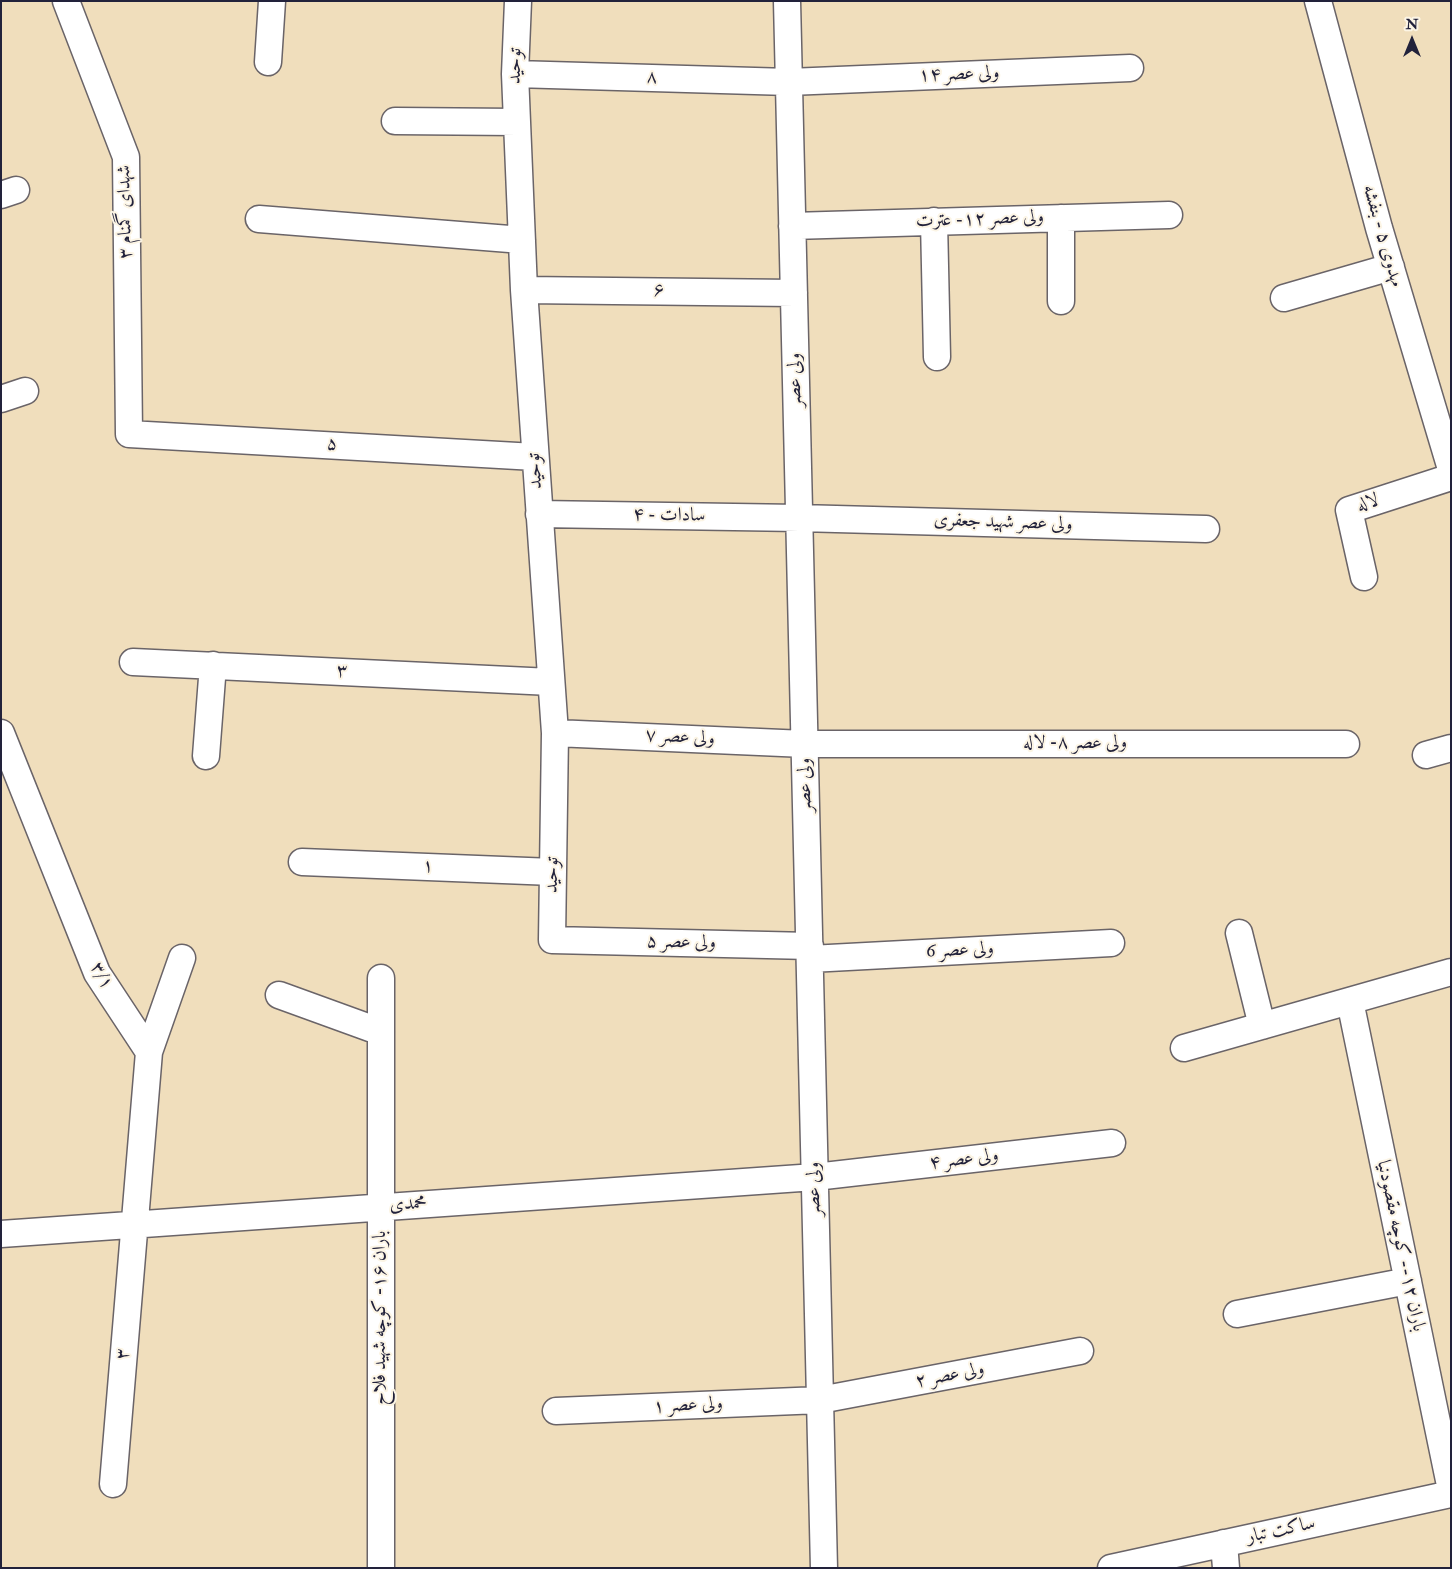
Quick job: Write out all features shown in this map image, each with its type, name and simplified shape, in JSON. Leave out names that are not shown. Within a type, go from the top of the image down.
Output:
[{"type":"street","name":"شهدای گمنام ۳","points":[[66,1],[126,157],[129,434]]},
{"type":"street","points":[[268,62],[272,1]]},
{"type":"street","name":"توحید","points":[[518,1],[515,74],[524,290],[555,733],[552,940]]},
{"type":"street","name":"ولی عصر","points":[[787,1],[824,1568]]},
{"type":"street","name":"مهدوی ۵ - بنفشه","points":[[1318,1],[1391,267],[1451,469]]},
{"type":"street","name":"ولی عصر ۱۴","points":[[789,82],[1130,68]]},
{"type":"street","name":"۸","points":[[515,74],[789,82]]},
{"type":"street","points":[[395,121],[517,122]]},
{"type":"street","name":"ولی عصر ۱۲- عترت","points":[[792,226],[1169,215]]},
{"type":"street","points":[[1061,218],[1061,301]]},
{"type":"street","points":[[259,219],[522,240]]},
{"type":"street","points":[[934,222],[937,357]]},
{"type":"street","points":[[1284,298],[1391,267]]},
{"type":"street","name":"۶","points":[[524,290],[794,293]]},
{"type":"street","name":"۵","points":[[129,434],[535,457]]},
{"type":"street","name":"لاله","points":[[1364,577],[1349,510],[1451,476]]},
{"type":"street","name":"۴ - سادات","points":[[539,514],[799,518]]},
{"type":"street","name":"ولی عصر شهید جعفری","points":[[799,518],[1206,529]]},
{"type":"street","name":"۳","points":[[133,662],[551,682]]},
{"type":"street","points":[[206,756],[213,665]]},
{"type":"street","name":"۳/۱","points":[[1,733],[97,973],[149,1052]]},
{"type":"street","name":"ولی عصر ۷","points":[[555,733],[805,744]]},
{"type":"street","name":"ولی عصر ۸- لاله","points":[[805,744],[1346,744]]},
{"type":"street","points":[[1426,755],[1451,748]]},
{"type":"street","name":"۱","points":[[302,862],[553,872]]},
{"type":"street","points":[[1239,933],[1262,1026]]},
{"type":"street","name":"ولی عصر ۵","points":[[552,940],[810,952]]},
{"type":"street","name":"ولی عصر 6","points":[[810,952],[1111,943]]},
{"type":"street","points":[[135,1224],[149,1052],[182,958]]},
{"type":"street","points":[[1184,1048],[1451,972]]},
{"type":"street","name":"باران ۱۶- کوچه شهید فلاح","points":[[381,978],[382,1568]]},
{"type":"street","points":[[279,995],[381,1032]]},
{"type":"street","name":"باران ۱۲-- كوچه مقصودنيا","points":[[1350,1001],[1451,1492]]},
{"type":"street","name":"ولی عصر ۴","points":[[815,1177],[1112,1143]]},
{"type":"street","name":"محمدی","points":[[1,1234],[815,1177]]},
{"type":"street","name":"۳","points":[[113,1484],[135,1224]]},
{"type":"street","points":[[1237,1314],[1408,1281]]},
{"type":"street","name":"ولی عصر ۲","points":[[820,1400],[1080,1351]]},
{"type":"street","name":"ولی عصر ۱","points":[[556,1412],[820,1400]]},
{"type":"street","name":"ساکت تبار","points":[[1111,1568],[1225,1556],[1451,1492]]}]
